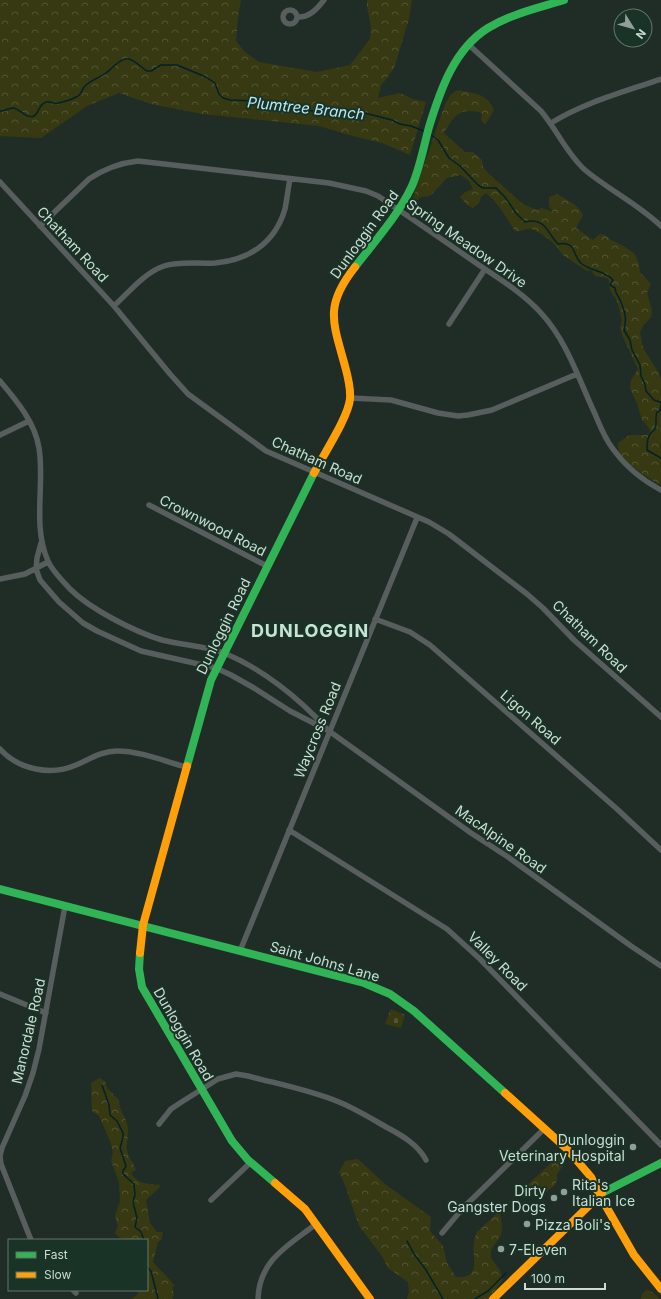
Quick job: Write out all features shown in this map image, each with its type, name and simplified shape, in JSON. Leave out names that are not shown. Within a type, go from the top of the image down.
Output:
[{"type":"street","points":[[297,17],[307,16],[324,0]]},
{"type":"street","name":"Dunloggin Road","points":[[370,1299],[316,1224],[294,1199],[250,1163],[232,1141],[142,987],[139,969],[143,925],[211,680],[223,653],[314,472],[344,418],[350,398],[349,382],[333,323],[333,312],[336,298],[341,286],[399,210],[412,187],[441,92],[460,54],[477,35],[497,23],[564,0]]},
{"type":"street","points":[[468,44],[541,111],[551,123],[571,154],[584,169],[639,207],[661,226]]},
{"type":"street","points":[[551,123],[565,114],[588,104],[661,79]]},
{"type":"street","name":"Spring Meadow Drive","points":[[40,226],[89,179],[109,168],[128,162],[150,162],[339,184],[366,191],[378,196],[485,269],[518,293],[540,312],[550,324],[564,346],[604,435],[612,448],[631,470],[642,479],[661,490]]},
{"type":"street","points":[[114,306],[142,280],[157,269],[174,264],[215,263],[226,261],[250,254],[260,247],[275,231],[281,220],[285,208],[290,179]]},
{"type":"street","name":"Chatham Road","points":[[0,182],[114,306],[188,394],[266,451],[428,522],[449,534],[527,594],[574,640],[661,717]]},
{"type":"street","points":[[448,324],[485,269]]},
{"type":"street","points":[[350,398],[390,400],[443,414],[459,416],[492,410],[577,374]]},
{"type":"street","name":"MacAlpine Road","points":[[0,381],[22,408],[36,434],[39,448],[41,543],[36,569],[40,580],[58,602],[83,623],[97,631],[145,652],[216,668],[248,684],[290,711],[329,731],[471,833],[508,857],[661,966]]},
{"type":"street","points":[[0,435],[29,421]]},
{"type":"street","name":"Crownwood Road","points":[[149,505],[267,566]]},
{"type":"street","name":"Waycross Road","points":[[240,951],[416,518]]},
{"type":"street","name":"MacAlpine Road","points":[[41,543],[48,562],[71,590],[107,615],[135,629],[163,640],[223,653],[256,670],[278,685],[315,715],[329,731]]},
{"type":"street","points":[[0,579],[12,577],[36,569],[48,562]]},
{"type":"street","name":"Ligon Road","points":[[375,618],[410,632],[430,644],[617,809],[661,850]]},
{"type":"street","points":[[0,749],[8,757],[18,763],[43,771],[67,769],[96,755],[118,751],[142,755],[186,768]]},
{"type":"street","name":"Valley Road","points":[[289,830],[447,929],[464,943],[661,1145]]},
{"type":"street","name":"Saint Johns Lane","points":[[0,889],[364,983],[390,994],[414,1011],[567,1149],[583,1166],[592,1177],[599,1194],[634,1255],[661,1289]]},
{"type":"street","name":"Manordale Road","points":[[31,1239],[1,1164],[0,1156],[33,1073],[46,1013],[65,906]]},
{"type":"street","points":[[0,994],[46,1013]]},
{"type":"street","points":[[159,1124],[171,1110],[201,1089],[222,1076],[236,1074],[326,1097],[344,1104],[398,1134],[418,1148],[426,1160]]},
{"type":"street","points":[[442,1233],[467,1204],[544,1129]]},
{"type":"street","points":[[211,1200],[250,1163]]},
{"type":"street","points":[[494,1299],[599,1194],[661,1163]]},
{"type":"street","points":[[258,1299],[261,1282],[269,1264],[281,1252],[316,1224]]},
{"type":"green space","points":[[0,0],[241,0],[236,41],[245,52],[259,62],[317,72],[350,65],[370,39],[371,27],[367,0],[412,0],[409,19],[394,68],[381,86],[378,98],[400,93],[413,99],[426,102],[410,155],[382,143],[319,126],[202,114],[151,104],[119,93],[87,106],[41,138],[0,136]]},
{"type":"green space","points":[[458,90],[474,93],[483,97],[491,104],[494,110],[485,125],[481,120],[482,114],[480,112],[465,111],[457,115],[451,121],[444,133],[465,152],[473,152],[482,160],[483,167],[489,174],[523,204],[537,210],[542,208],[553,212],[549,206],[549,197],[557,194],[572,203],[581,211],[583,215],[576,228],[593,240],[600,234],[605,235],[635,254],[640,272],[651,284],[647,293],[652,310],[651,317],[640,332],[643,348],[661,379],[661,485],[633,466],[623,457],[618,449],[618,443],[629,435],[647,435],[650,432],[649,428],[642,420],[637,403],[630,389],[631,380],[638,369],[622,335],[620,327],[622,320],[619,306],[611,291],[609,280],[595,276],[591,270],[587,271],[563,255],[552,242],[537,231],[528,229],[515,231],[499,206],[486,193],[481,197],[479,203],[473,208],[467,205],[460,197],[465,192],[473,189],[469,181],[461,175],[447,178],[430,196],[421,197],[416,201],[412,200],[445,104],[451,94]]},
{"type":"green space","points":[[391,1009],[405,1015],[401,1028],[385,1024]]},
{"type":"green space","points":[[99,1078],[105,1081],[107,1088],[119,1100],[120,1107],[128,1127],[127,1150],[136,1170],[131,1172],[133,1176],[143,1183],[160,1185],[159,1188],[146,1200],[150,1223],[157,1232],[163,1232],[162,1239],[158,1242],[153,1262],[175,1286],[172,1287],[174,1295],[172,1299],[131,1299],[137,1295],[139,1291],[148,1291],[148,1239],[123,1239],[115,1233],[118,1226],[115,1216],[120,1201],[119,1182],[111,1161],[113,1152],[110,1141],[99,1116],[92,1111],[91,1083]]},
{"type":"green space","points":[[557,1155],[562,1157],[565,1163],[557,1174],[557,1181],[554,1186],[543,1194],[535,1189],[525,1191],[516,1197],[500,1213],[502,1226],[501,1235],[491,1250],[491,1258],[500,1270],[503,1280],[489,1299],[407,1299],[409,1291],[408,1282],[388,1268],[382,1256],[359,1226],[339,1172],[345,1161],[358,1159],[385,1184],[431,1217],[430,1231],[443,1246],[447,1263],[456,1277],[464,1277],[470,1274],[473,1270],[473,1247],[477,1232],[551,1163]]},
{"type":"green space","points":[[646,1290],[651,1291],[660,1299],[640,1299]]},
{"type":"waterway","name":"Plumtree Branch","points":[[0,111],[14,108],[28,116],[34,116],[44,103],[58,103],[78,96],[87,84],[106,73],[120,61],[129,59],[147,71],[151,71],[161,65],[177,65],[206,77],[215,83],[219,94],[223,98],[230,100],[258,101],[284,108],[307,111],[353,110],[392,120],[424,131]]},
{"type":"waterway","name":"Plumtree Branch","points":[[431,135],[438,140],[449,158],[460,166],[478,185],[483,188],[496,188],[525,222],[532,221],[542,224],[558,244],[569,245],[582,264],[610,277],[613,280],[610,285],[615,288],[623,308],[625,315],[624,330],[630,340],[632,350],[640,365],[641,376],[645,384],[646,391],[654,400],[660,402],[661,404]]},
{"type":"waterway","name":"Plumtree Branch","points":[[661,404],[660,411],[656,414],[655,429],[650,433],[647,442],[647,450],[661,458]]},
{"type":"waterway","points":[[102,1085],[109,1105],[110,1115],[117,1121],[123,1133],[120,1148],[126,1166],[123,1174],[134,1184],[135,1195],[133,1202],[137,1218],[135,1227],[141,1232],[144,1239]]},
{"type":"waterway","points":[[407,1241],[443,1299]]},
{"type":"waterway","points":[[148,1268],[151,1271],[158,1299]]},
{"type":"waterway","points":[[475,1299],[488,1291],[506,1273]]},
{"type":"traffic: fast","points":[[355,267],[392,219],[411,188],[419,166],[438,99],[450,72],[466,47],[476,37],[497,23],[525,12],[564,0]]},
{"type":"traffic: fast","points":[[187,766],[211,680],[314,473]]},
{"type":"traffic: fast","points":[[0,889],[364,983],[390,994],[414,1011],[505,1093]]},
{"type":"traffic: fast","points":[[140,953],[139,969],[142,987],[232,1141],[248,1160],[275,1183]]},
{"type":"traffic: fast","points":[[602,1193],[661,1163]]},
{"type":"traffic: slow","points":[[314,473],[345,416],[350,399],[349,382],[337,337],[334,315],[335,304],[339,293],[355,267]]},
{"type":"traffic: slow","points":[[140,953],[143,925],[187,766]]},
{"type":"traffic: slow","points":[[505,1093],[567,1149],[591,1177],[599,1194],[634,1255],[661,1289]]},
{"type":"traffic: slow","points":[[275,1183],[305,1209],[370,1299]]},
{"type":"traffic: slow","points":[[493,1299],[602,1193]]},
{"type":"place","name":"Dunloggin Veterinary Hospital","points":[[633,1147]]},
{"type":"place","name":"Rita's Italian Ice","points":[[564,1192]]},
{"type":"place","name":"Dirty Gangster Dogs","points":[[554,1198]]},
{"type":"place","name":"Pizza Boli's","points":[[527,1224]]},
{"type":"place","name":"7-Eleven","points":[[501,1249]]},
{"type":"district","name":"DUNLOGGIN","points":[[310,630]]}]
